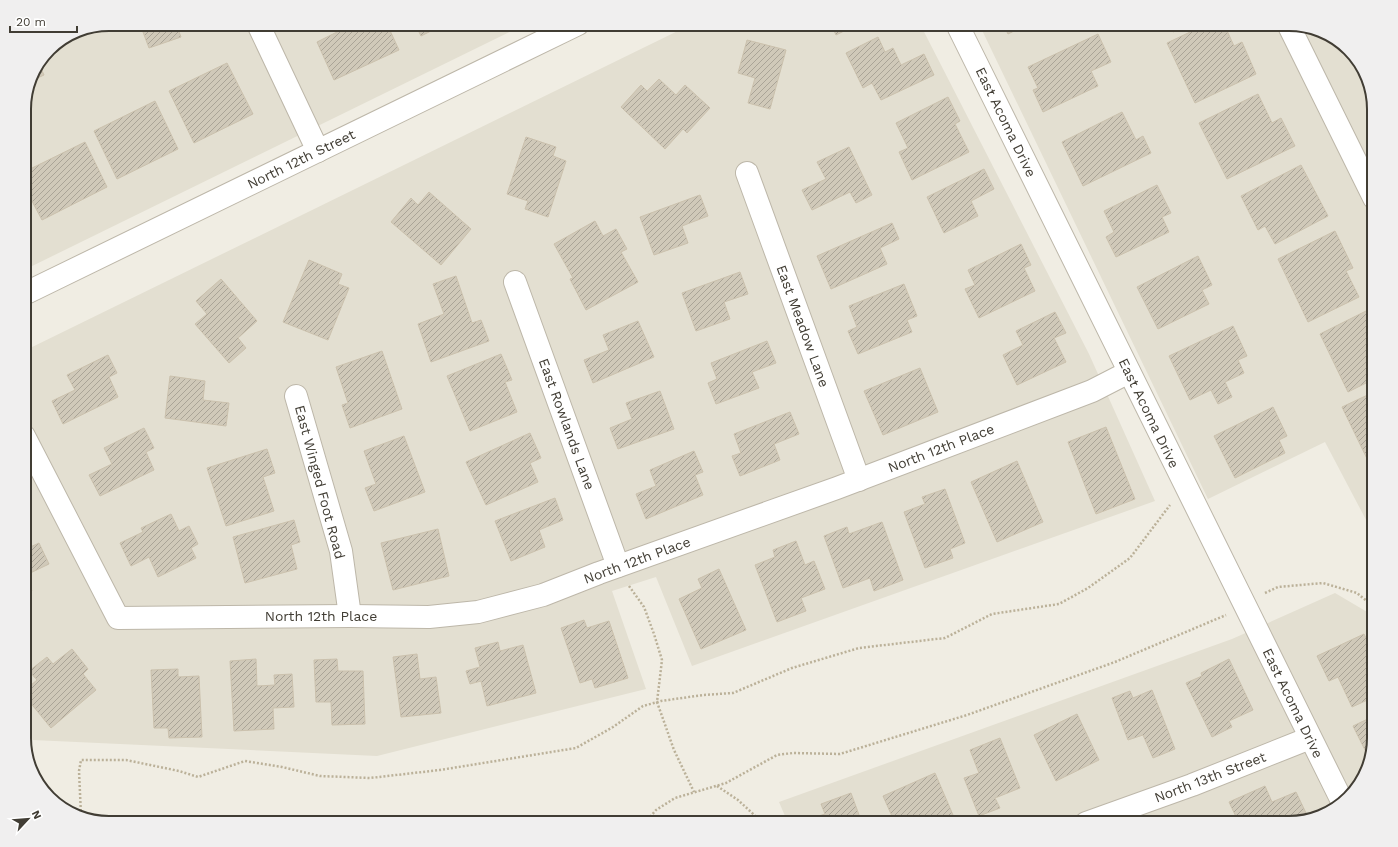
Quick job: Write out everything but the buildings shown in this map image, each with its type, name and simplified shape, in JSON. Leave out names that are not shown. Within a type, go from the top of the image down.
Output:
[{"type":"street","points":[[261,31],[318,151]]},
{"type":"street","name":"North 12th Street","points":[[31,291],[564,31]]},
{"type":"street","name":"East Acoma Drive","points":[[960,31],[1340,797]]},
{"type":"street","points":[[1292,31],[1367,184]]},
{"type":"street","name":"East Meadow Lane","points":[[747,173],[859,480]]},
{"type":"street","name":"East Rowlands Lane","points":[[515,282],[623,575]]},
{"type":"street","name":"North 12th Place","points":[[31,450],[118,618],[350,616],[429,617],[478,612],[543,595],[599,572],[623,575],[859,480],[1092,391],[1129,372]]},
{"type":"street","name":"East Winged Foot Road","points":[[296,396],[341,551],[350,616]]},
{"type":"street","name":"North 13th Street","points":[[1107,816],[1192,785],[1310,738]]},
{"type":"path","points":[[81,811],[79,771],[81,760],[126,760],[179,771],[198,777],[245,761],[282,767],[320,776],[370,778],[440,770],[576,748],[613,727],[643,706],[657,702],[703,695],[734,693],[792,668],[859,648],[945,638],[992,614],[1059,604],[1088,588],[1130,558],[1172,502]]},
{"type":"path","points":[[623,575],[644,607],[654,634],[662,660],[657,702],[674,750],[694,792]]},
{"type":"path","points":[[1259,596],[1278,587],[1323,583],[1357,593],[1367,601]]},
{"type":"path","points":[[651,816],[656,810],[675,798],[726,783],[777,755],[792,753],[840,754],[967,714],[1115,662],[1229,614]]},
{"type":"path","points":[[717,785],[738,800],[755,816]]},
{"type":"shaded area","points":[[104,31],[512,31],[31,267],[31,104],[34,89],[37,79],[47,62],[58,50],[79,37]]},
{"type":"shaded area","points":[[678,31],[924,31],[1089,354],[1155,501],[692,666],[656,577],[612,591],[646,689],[377,756],[33,740],[31,736],[31,348]]},
{"type":"shaded area","points":[[982,31],[1299,32],[1319,37],[1332,44],[1348,58],[1359,75],[1363,84],[1367,104],[1367,522],[1325,442],[1208,499]]},
{"type":"shaded area","points":[[1335,593],[1367,612],[1367,738],[1364,758],[1361,768],[1351,785],[1336,800],[1319,810],[1288,816],[785,816],[779,802],[1232,639]]}]
